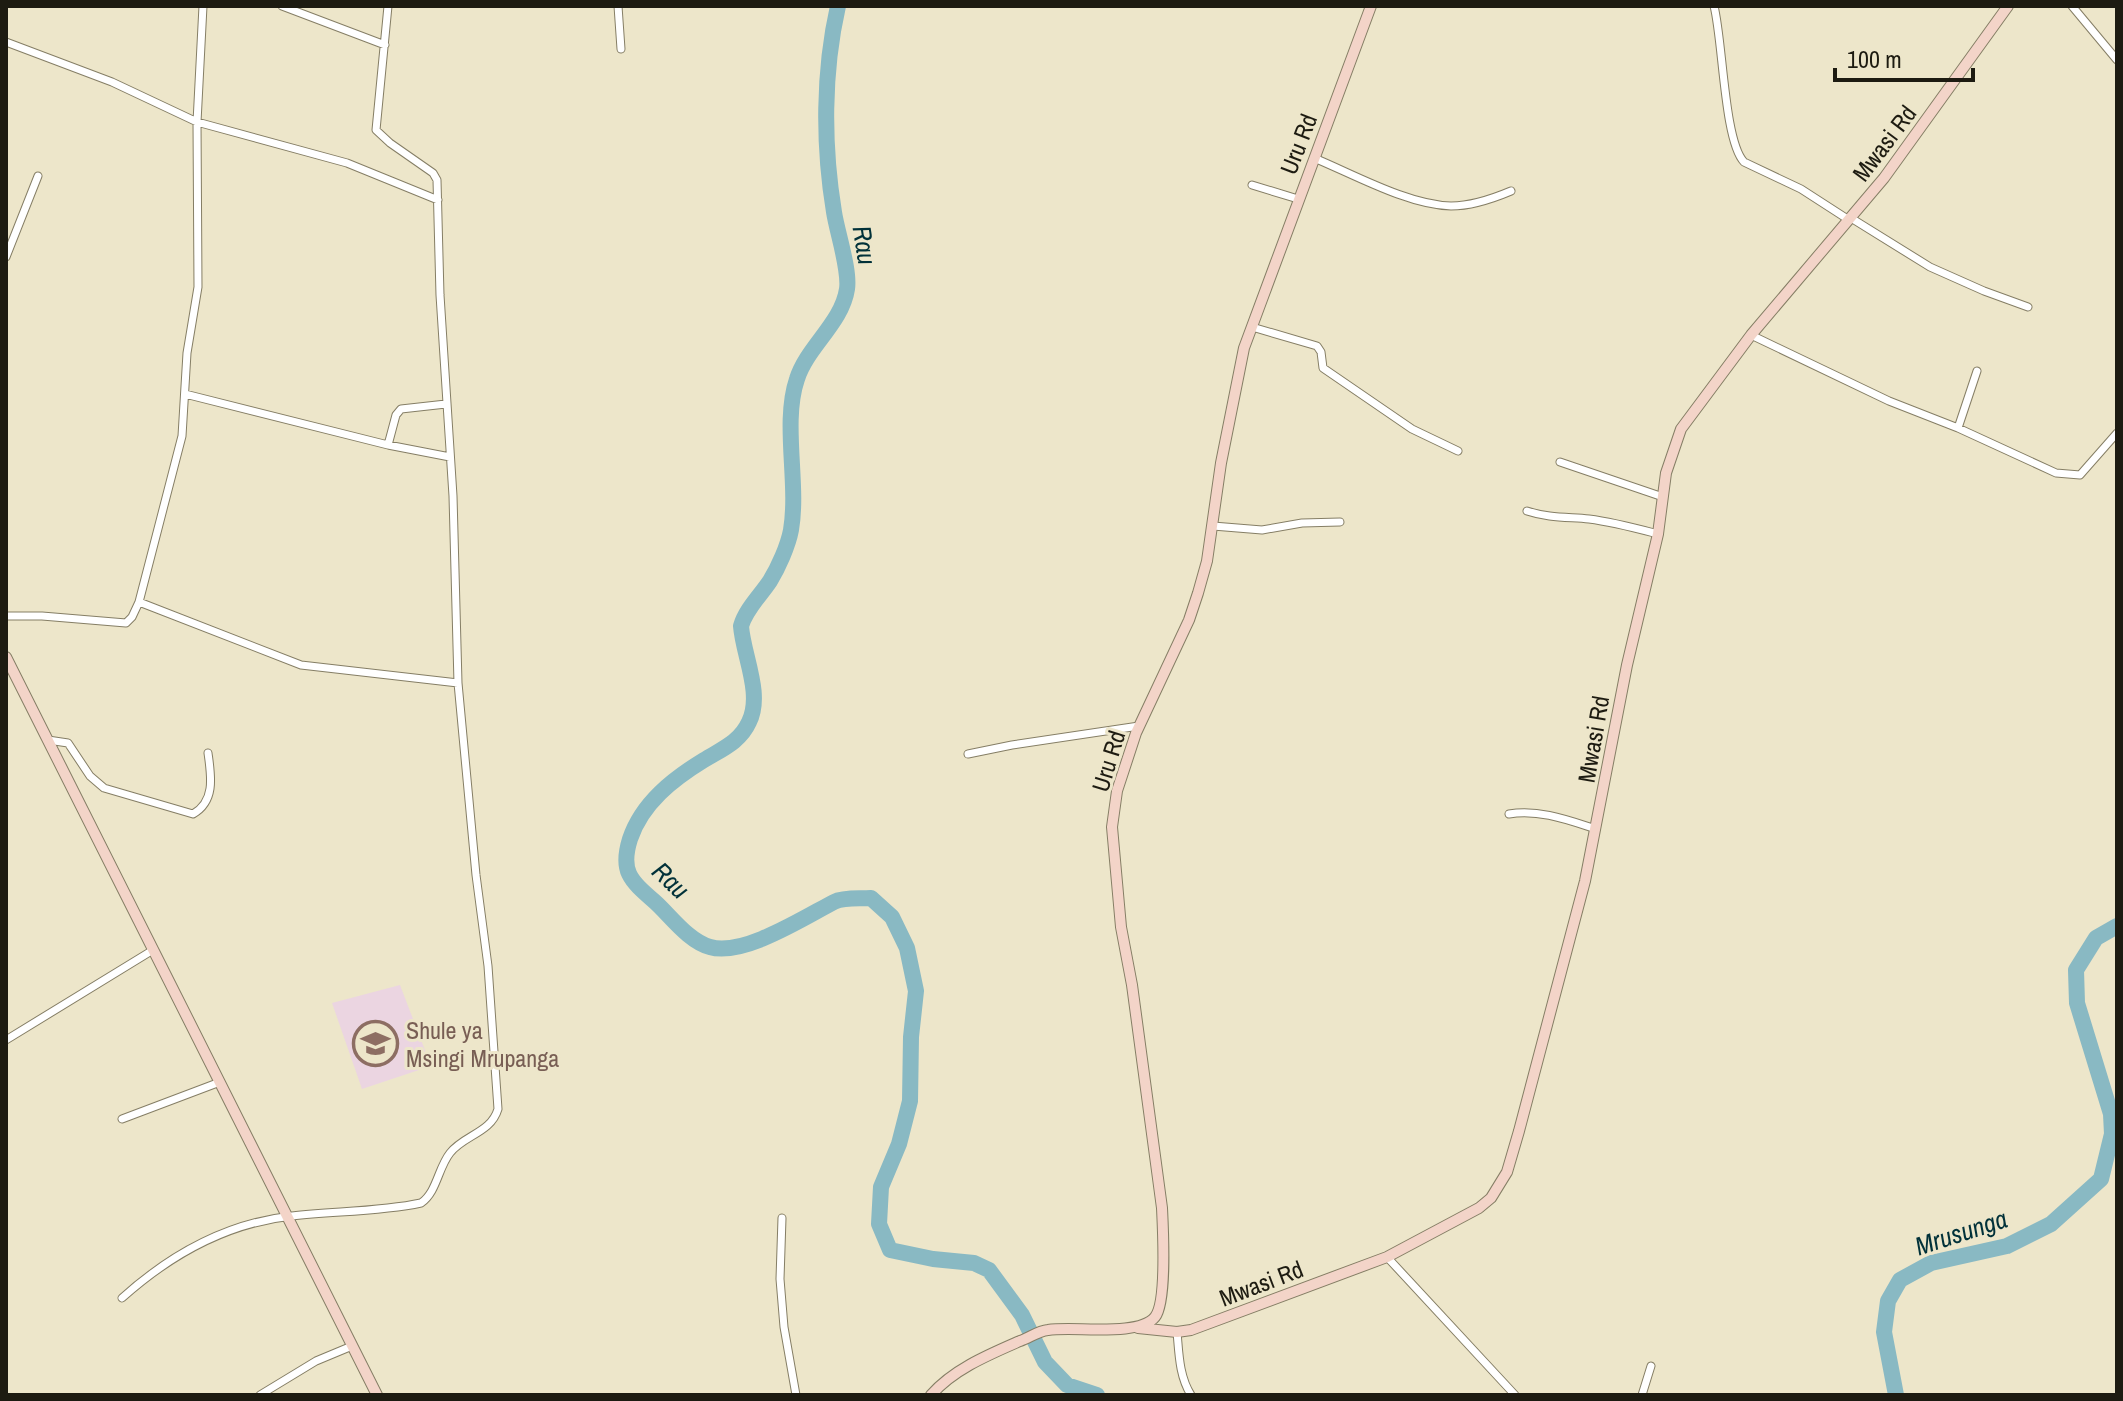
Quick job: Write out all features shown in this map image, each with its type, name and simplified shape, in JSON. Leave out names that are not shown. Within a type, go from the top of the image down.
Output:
[{"type":"street","points":[[6,616],[126,623],[139,602],[182,436],[187,353],[198,278],[197,122],[203,6]]},
{"type":"street","points":[[282,6],[385,45]]},
{"type":"street","points":[[122,1298],[167,1261],[230,1230],[288,1216],[421,1203],[431,1193],[450,1152],[479,1133],[496,1116],[498,1100],[488,966],[458,683],[437,180],[433,173],[376,130],[388,6]]},
{"type":"street","points":[[618,6],[621,49]]},
{"type":"street","name":"Uru Rd","points":[[1138,1328],[1156,1316],[1161,1307],[1163,1219],[1132,985],[1121,927],[1112,827],[1117,791],[1139,726],[1189,620],[1207,561],[1236,381],[1252,327],[1371,6]]},
{"type":"street","points":[[1714,6],[1724,61],[1728,109],[1737,155],[1744,162],[1821,200],[1930,267],[2028,307]]},
{"type":"street","name":"Mwasi Rd","points":[[1138,1328],[1177,1332],[1191,1330],[1244,1312],[1387,1257],[1479,1208],[1491,1198],[1507,1172],[1568,945],[1596,829],[1627,665],[1658,534],[1669,461],[1681,429],[1751,335],[1850,219],[1931,115],[2008,6]]},
{"type":"street","points":[[2072,6],[2117,60]]},
{"type":"street","points":[[6,42],[112,82],[197,122],[336,160],[438,200]]},
{"type":"street","points":[[1314,158],[1439,205],[1466,205],[1511,191]]},
{"type":"street","points":[[6,257],[38,176]]},
{"type":"street","points":[[1252,185],[1298,199]]},
{"type":"street","points":[[1252,327],[1317,346],[1323,368],[1412,429],[1458,451]]},
{"type":"street","points":[[1751,335],[1889,401],[1958,428],[2056,473],[2080,475],[2117,433]]},
{"type":"street","points":[[1958,428],[1977,371]]},
{"type":"street","points":[[185,394],[388,445],[450,457]]},
{"type":"street","points":[[388,445],[396,415],[401,409],[446,404]]},
{"type":"street","points":[[1560,462],[1663,497]]},
{"type":"street","points":[[1527,511],[1548,518],[1588,519],[1658,534]]},
{"type":"street","points":[[1213,526],[1262,530],[1316,522],[1340,522]]},
{"type":"street","points":[[139,602],[301,665],[458,683]]},
{"type":"street","points":[[6,657],[377,1395]]},
{"type":"street","points":[[968,754],[1139,726]]},
{"type":"street","points":[[48,740],[68,743],[90,776],[104,788],[193,814],[198,813],[212,785],[208,753]]},
{"type":"street","points":[[1509,814],[1540,813],[1596,829]]},
{"type":"street","points":[[6,1040],[153,950]]},
{"type":"street","points":[[122,1119],[220,1082]]},
{"type":"street","points":[[782,1218],[780,1279],[786,1341],[796,1395]]},
{"type":"street","points":[[1387,1257],[1515,1395]]},
{"type":"street","points":[[931,1395],[942,1383],[966,1367],[1038,1333],[1068,1328],[1138,1328]]},
{"type":"street","points":[[1177,1332],[1185,1386],[1191,1395]]},
{"type":"street","points":[[260,1395],[316,1361],[352,1346]]},
{"type":"street","points":[[1642,1395],[1651,1366]]},
{"type":"shaded area","points":[[400,985],[431,1066],[362,1089],[332,1003]]},
{"type":"waterway","name":"Rau","points":[[838,6],[827,83],[826,135],[830,187],[847,272],[847,289],[832,324],[808,356],[797,379],[791,415],[791,530],[776,570],[741,626],[753,687],[753,711],[736,740],[681,775],[642,814],[630,839],[627,867],[633,881],[680,927],[710,947],[724,949],[756,941],[842,899],[871,898],[892,917],[907,948],[916,991],[911,1037],[910,1101],[899,1144],[881,1187],[879,1224],[890,1250],[974,1263],[989,1270],[1022,1315],[1045,1362],[1067,1385],[1097,1395]]},
{"type":"waterway","name":"Mrusunga","points":[[1896,1395],[1884,1332],[1888,1301],[1900,1280],[1931,1263],[2007,1246],[2051,1224],[2101,1179],[2112,1134],[2111,1114],[2077,1003],[2076,970],[2096,938],[2117,926]]},
{"type":"place","name":"Shule ya Msingi Mrupanga","points":[[375,1044]]}]
